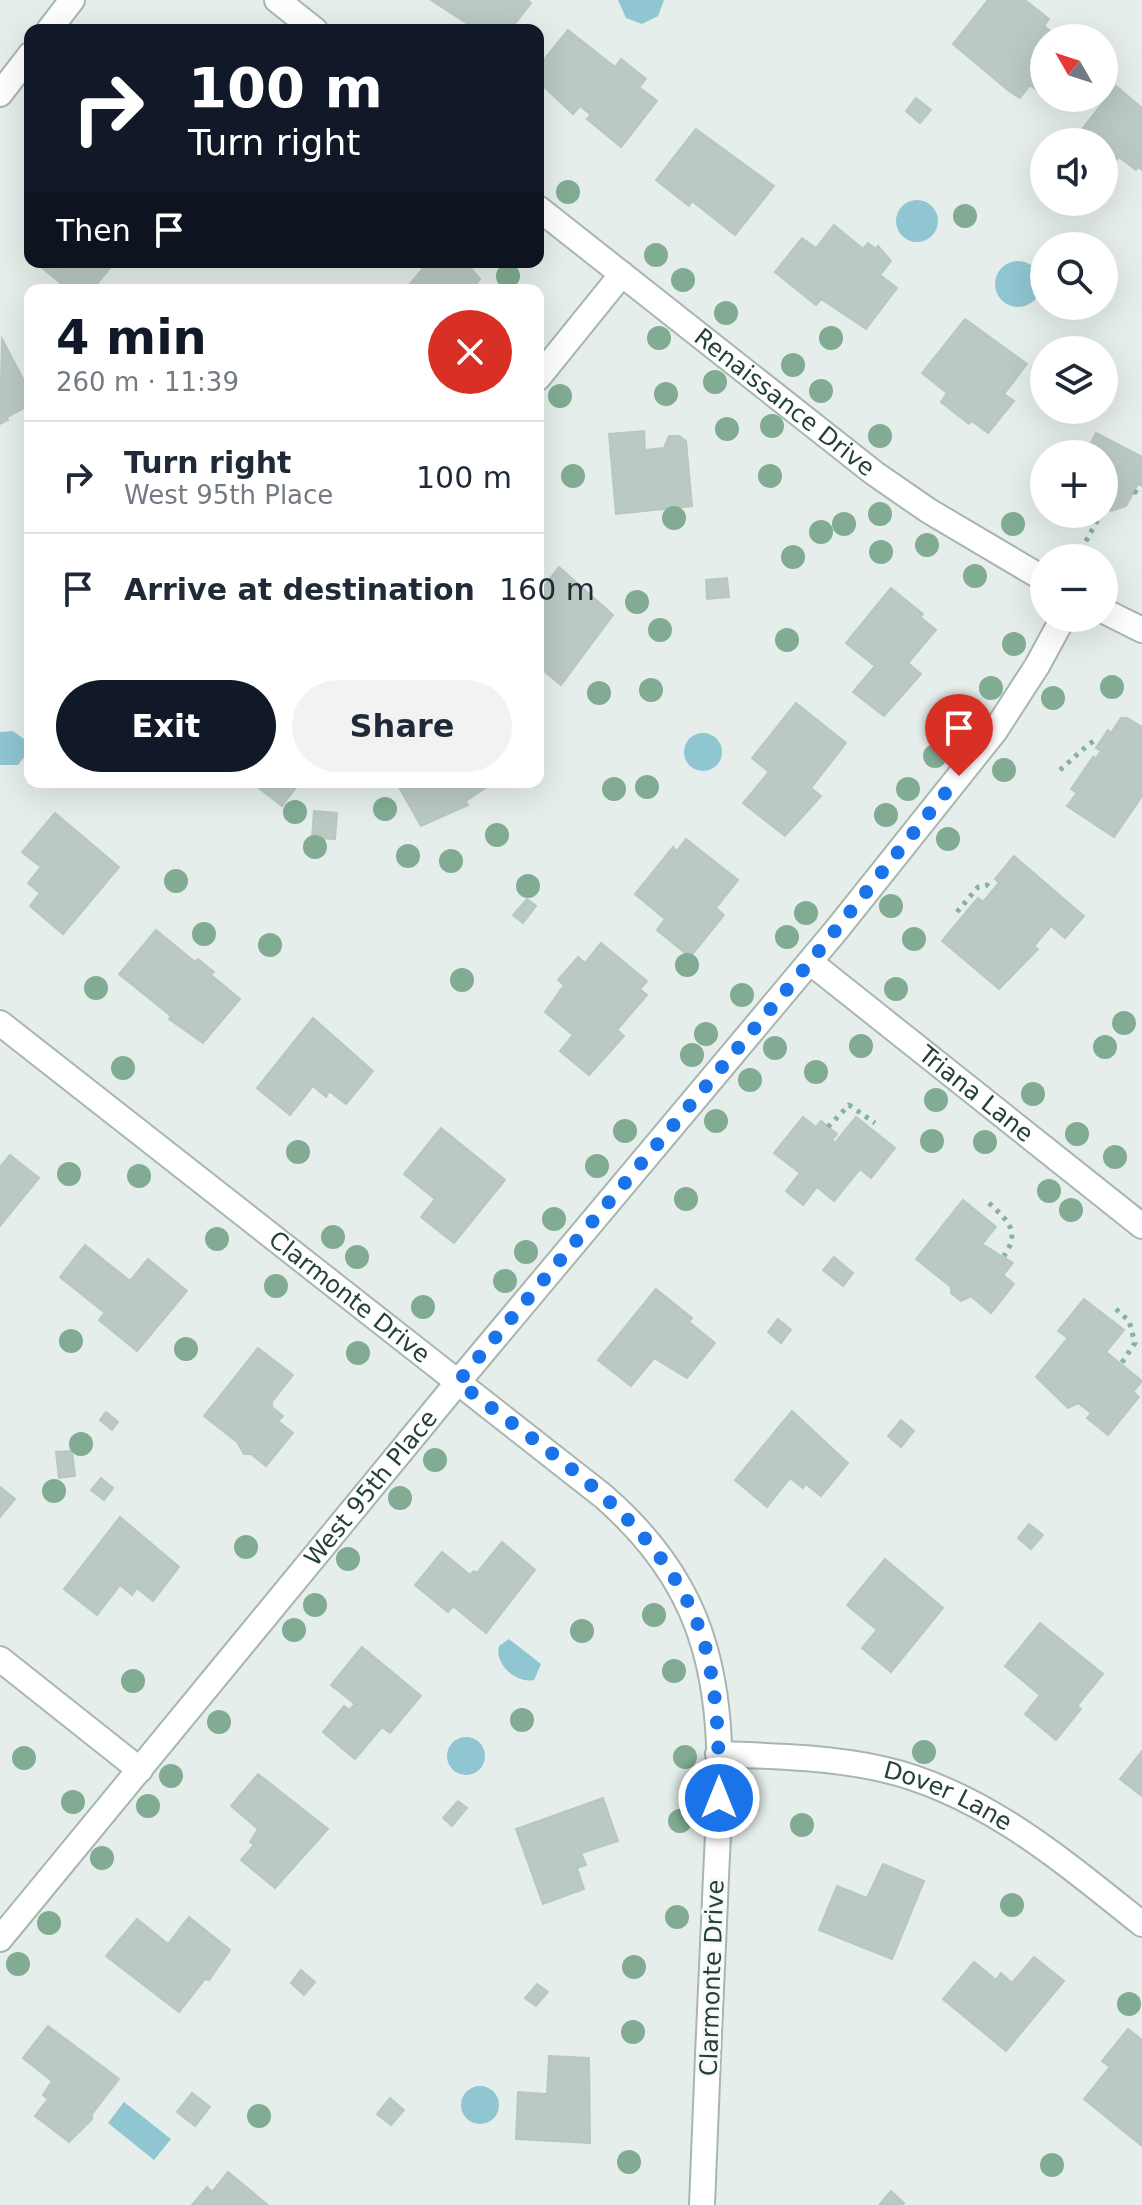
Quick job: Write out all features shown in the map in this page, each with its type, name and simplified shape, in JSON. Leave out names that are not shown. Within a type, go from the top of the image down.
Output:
[{"type":"street","points":[[54,24],[72,0]]},
{"type":"street","points":[[277,0],[307,24]]},
{"type":"street","points":[[0,94],[24,63]]},
{"type":"street","name":"Renaissance Drive","points":[[544,213],[874,473],[929,511],[1030,571]]},
{"type":"street","points":[[544,371],[622,274]]},
{"type":"street","points":[[1118,618],[1142,630]]},
{"type":"street","name":"West 95th Place","points":[[0,1939],[458,1382],[810,962],[995,731],[1055,632]]},
{"type":"street","name":"Triana Lane","points":[[810,962],[1142,1226]]},
{"type":"street","name":"Clarmonte Drive","points":[[0,1023],[603,1496],[652,1545],[676,1583],[704,1644],[717,1713],[702,2205]]},
{"type":"street","points":[[0,1659],[140,1770]]},
{"type":"street","name":"Dover Lane","points":[[718,1754],[849,1762],[885,1769],[953,1793],[1029,1837],[1142,1924]]},
{"type":"path","points":[[1134,491],[1142,496]]},
{"type":"path","points":[[1060,770],[1089,744],[1094,741],[1099,743]]},
{"type":"path","points":[[957,912],[978,887],[987,885],[993,890]]},
{"type":"path","points":[[828,1127],[849,1105],[875,1123]]},
{"type":"path","points":[[989,1203],[1014,1229],[1014,1239],[1004,1256]]},
{"type":"path","points":[[1116,1309],[1129,1321],[1135,1343],[1121,1364]]},
{"type":"water","points":[[618,0],[664,0],[658,16],[642,24],[626,18]]},
{"type":"water","points":[[917,200],[932,206],[938,221],[932,236],[917,242],[902,236],[896,221],[902,206]]},
{"type":"water","points":[[1009,263],[1030,265],[1030,303],[1018,307],[1009,305],[997,293],[997,275]]},
{"type":"water","points":[[13,731],[24,739],[24,758],[18,765],[0,765],[0,732]]},
{"type":"water","points":[[703,733],[717,738],[722,752],[717,766],[703,771],[689,766],[684,752],[689,738]]},
{"type":"water","points":[[509,1639],[541,1664],[534,1680],[520,1679],[503,1666],[499,1646]]},
{"type":"water","points":[[466,1737],[479,1743],[485,1756],[479,1769],[466,1775],[453,1769],[447,1756],[453,1743]]},
{"type":"water","points":[[480,2086],[493,2092],[499,2105],[493,2118],[480,2124],[467,2118],[461,2105],[467,2092]]},
{"type":"water","points":[[124,2102],[171,2139],[154,2160],[108,2123]]},
{"type":"building","points":[[431,0],[528,0],[531,3],[515,24],[468,24]]},
{"type":"building","points":[[988,0],[1025,0],[1049,19],[1045,24],[1030,24],[1030,85],[1020,98],[953,44]]},
{"type":"building","points":[[568,30],[615,67],[621,59],[646,79],[639,87],[657,101],[621,147],[587,119],[591,115],[580,106],[573,114],[544,87],[544,60]]},
{"type":"building","points":[[1118,88],[1142,108],[1142,170],[1139,167],[1136,170],[1118,158],[1118,128],[1083,128],[1096,112],[1118,112]]},
{"type":"building","points":[[916,98],[931,110],[920,123],[906,111]]},
{"type":"building","points":[[696,129],[774,186],[735,235],[692,201],[689,206],[656,180]]},
{"type":"building","points":[[834,225],[863,249],[868,243],[876,249],[878,246],[891,261],[880,275],[897,288],[866,329],[821,299],[816,305],[775,272],[802,238],[816,248]]},
{"type":"building","points":[[42,268],[110,268],[97,284],[62,284]]},
{"type":"building","points":[[423,268],[471,268],[480,279],[476,284],[410,284]]},
{"type":"building","points":[[965,319],[1027,364],[1004,394],[1014,401],[988,433],[972,421],[969,424],[941,402],[947,393],[922,373]]},
{"type":"building","points":[[2,339],[24,381],[24,408],[0,424]]},
{"type":"building","points":[[644,431],[645,450],[664,448],[669,436],[679,436],[686,441],[692,506],[616,514],[609,434]]},
{"type":"building","points":[[1096,433],[1109,440],[1092,440]]},
{"type":"building","points":[[1118,444],[1142,457],[1142,486],[1138,484],[1126,506],[1118,509]]},
{"type":"building","points":[[559,567],[613,615],[561,685],[544,671],[544,586]]},
{"type":"building","points":[[727,578],[729,597],[707,599],[706,580]]},
{"type":"building","points":[[891,588],[923,614],[920,617],[936,630],[908,663],[921,674],[884,716],[853,692],[875,666],[846,643]]},
{"type":"building","points":[[796,703],[846,743],[811,788],[821,796],[785,836],[743,803],[769,772],[752,758]]},
{"type":"building","points":[[1121,718],[1142,727],[1142,796],[1114,837],[1067,806],[1077,793],[1071,789],[1093,757],[1096,758],[1101,751],[1096,748]]},
{"type":"building","points":[[259,788],[296,788],[282,806]]},
{"type":"building","points":[[399,788],[485,788],[466,801],[468,805],[421,826]]},
{"type":"building","points":[[314,811],[337,813],[335,839],[312,838]]},
{"type":"building","points":[[55,813],[119,867],[63,934],[30,906],[40,893],[28,883],[41,867],[22,852]]},
{"type":"building","points":[[686,839],[738,880],[716,908],[724,915],[690,957],[657,930],[665,919],[635,894],[673,847],[677,851]]},
{"type":"building","points":[[1014,856],[1084,916],[1065,938],[1051,926],[1034,946],[1038,949],[999,989],[942,941],[978,898],[983,902],[999,883],[995,879]]},
{"type":"building","points":[[527,899],[536,906],[523,923],[513,915]]},
{"type":"building","points":[[156,930],[195,962],[198,959],[214,972],[211,975],[240,999],[203,1043],[169,1019],[171,1016],[119,974]]},
{"type":"building","points":[[601,943],[647,981],[640,989],[647,995],[617,1030],[624,1036],[589,1075],[560,1051],[573,1035],[545,1012],[564,985],[558,980],[578,957],[585,963]]},
{"type":"building","points":[[313,1018],[373,1071],[346,1104],[329,1091],[326,1097],[313,1086],[290,1115],[257,1088]]},
{"type":"building","points":[[803,1117],[816,1127],[821,1121],[837,1134],[832,1140],[835,1143],[856,1117],[895,1148],[871,1178],[860,1169],[834,1201],[817,1187],[803,1205],[786,1191],[800,1173],[774,1153]]},
{"type":"building","points":[[441,1128],[505,1180],[454,1243],[421,1217],[435,1199],[404,1174]]},
{"type":"building","points":[[10,1155],[39,1178],[0,1226],[0,1167]]},
{"type":"building","points":[[963,1200],[996,1227],[982,1244],[1013,1263],[1003,1275],[1014,1284],[991,1313],[971,1296],[961,1301],[951,1293],[951,1287],[916,1259]]},
{"type":"building","points":[[85,1245],[130,1281],[148,1259],[187,1291],[137,1351],[99,1320],[105,1313],[60,1277]]},
{"type":"building","points":[[834,1257],[853,1273],[843,1286],[823,1270]]},
{"type":"building","points":[[656,1289],[692,1318],[689,1322],[715,1343],[687,1378],[654,1358],[631,1386],[598,1360]]},
{"type":"building","points":[[1084,1299],[1124,1330],[1106,1352],[1142,1381],[1133,1392],[1139,1397],[1108,1435],[1087,1418],[1091,1413],[1078,1403],[1068,1408],[1036,1377],[1068,1338],[1058,1331]]},
{"type":"building","points":[[778,1319],[791,1330],[781,1343],[768,1332]]},
{"type":"building","points":[[258,1348],[293,1375],[272,1402],[272,1407],[283,1416],[278,1421],[293,1433],[266,1466],[251,1454],[244,1454],[237,1442],[204,1416]]},
{"type":"building","points":[[792,1411],[848,1463],[821,1496],[806,1484],[803,1488],[790,1478],[767,1507],[735,1480]]},
{"type":"building","points":[[106,1412],[118,1422],[112,1430],[100,1420]]},
{"type":"building","points":[[901,1420],[914,1431],[901,1447],[888,1436]]},
{"type":"building","points":[[72,1451],[75,1476],[59,1478],[56,1452]]},
{"type":"building","points":[[101,1478],[113,1488],[104,1500],[91,1490]]},
{"type":"building","points":[[0,1487],[15,1499],[0,1517]]},
{"type":"building","points":[[120,1517],[179,1567],[153,1601],[137,1588],[132,1595],[120,1585],[97,1615],[64,1589]]},
{"type":"building","points":[[1029,1524],[1043,1535],[1031,1549],[1018,1538]]},
{"type":"building","points":[[502,1542],[535,1570],[486,1633],[453,1606],[448,1612],[415,1585],[442,1552],[470,1575],[474,1571],[477,1573]]},
{"type":"building","points":[[885,1559],[943,1608],[891,1672],[862,1648],[877,1630],[847,1605]]},
{"type":"building","points":[[1040,1623],[1103,1674],[1077,1706],[1081,1709],[1056,1740],[1025,1714],[1040,1695],[1005,1666]]},
{"type":"building","points":[[362,1647],[421,1696],[390,1733],[382,1727],[355,1759],[323,1732],[344,1706],[349,1710],[355,1704],[331,1685]]},
{"type":"building","points":[[1142,1751],[1142,1796],[1120,1779]]},
{"type":"building","points":[[258,1774],[328,1829],[275,1888],[241,1860],[254,1845],[250,1842],[258,1829],[231,1806]]},
{"type":"building","points":[[603,1798],[618,1841],[581,1853],[586,1865],[577,1868],[584,1889],[543,1904],[516,1829]]},
{"type":"building","points":[[458,1801],[467,1808],[452,1826],[443,1818]]},
{"type":"building","points":[[883,1864],[924,1881],[892,1959],[819,1930],[837,1886],[867,1898]]},
{"type":"building","points":[[189,1917],[230,1950],[209,1980],[205,1979],[179,2012],[106,1956],[137,1919],[168,1944]]},
{"type":"building","points":[[1034,1957],[1064,1981],[1006,2051],[943,1999],[974,1962],[996,1980],[1001,1973],[1012,1983]]},
{"type":"building","points":[[301,1970],[315,1982],[304,1995],[291,1983]]},
{"type":"building","points":[[537,1984],[548,1992],[536,2006],[525,1998]]},
{"type":"building","points":[[48,2026],[119,2079],[92,2114],[92,2119],[69,2142],[35,2116],[48,2099],[43,2095],[52,2081],[23,2058]]},
{"type":"building","points":[[1128,2029],[1142,2040],[1142,2146],[1084,2099],[1110,2067],[1102,2061]]},
{"type":"building","points":[[549,2056],[589,2058],[590,2143],[516,2139],[518,2092],[547,2094]]},
{"type":"building","points":[[192,2093],[210,2107],[195,2126],[177,2112]]},
{"type":"building","points":[[390,2098],[404,2110],[391,2125],[377,2114]]},
{"type":"building","points":[[228,2172],[268,2205],[192,2205],[207,2187],[212,2192]]},
{"type":"building","points":[[891,2191],[904,2203],[902,2205],[880,2204]]},
{"type":"route","points":[[719,1798],[717,1713],[712,1676],[692,1613],[673,1578],[631,1520],[458,1382],[810,962],[959,776]]}]
